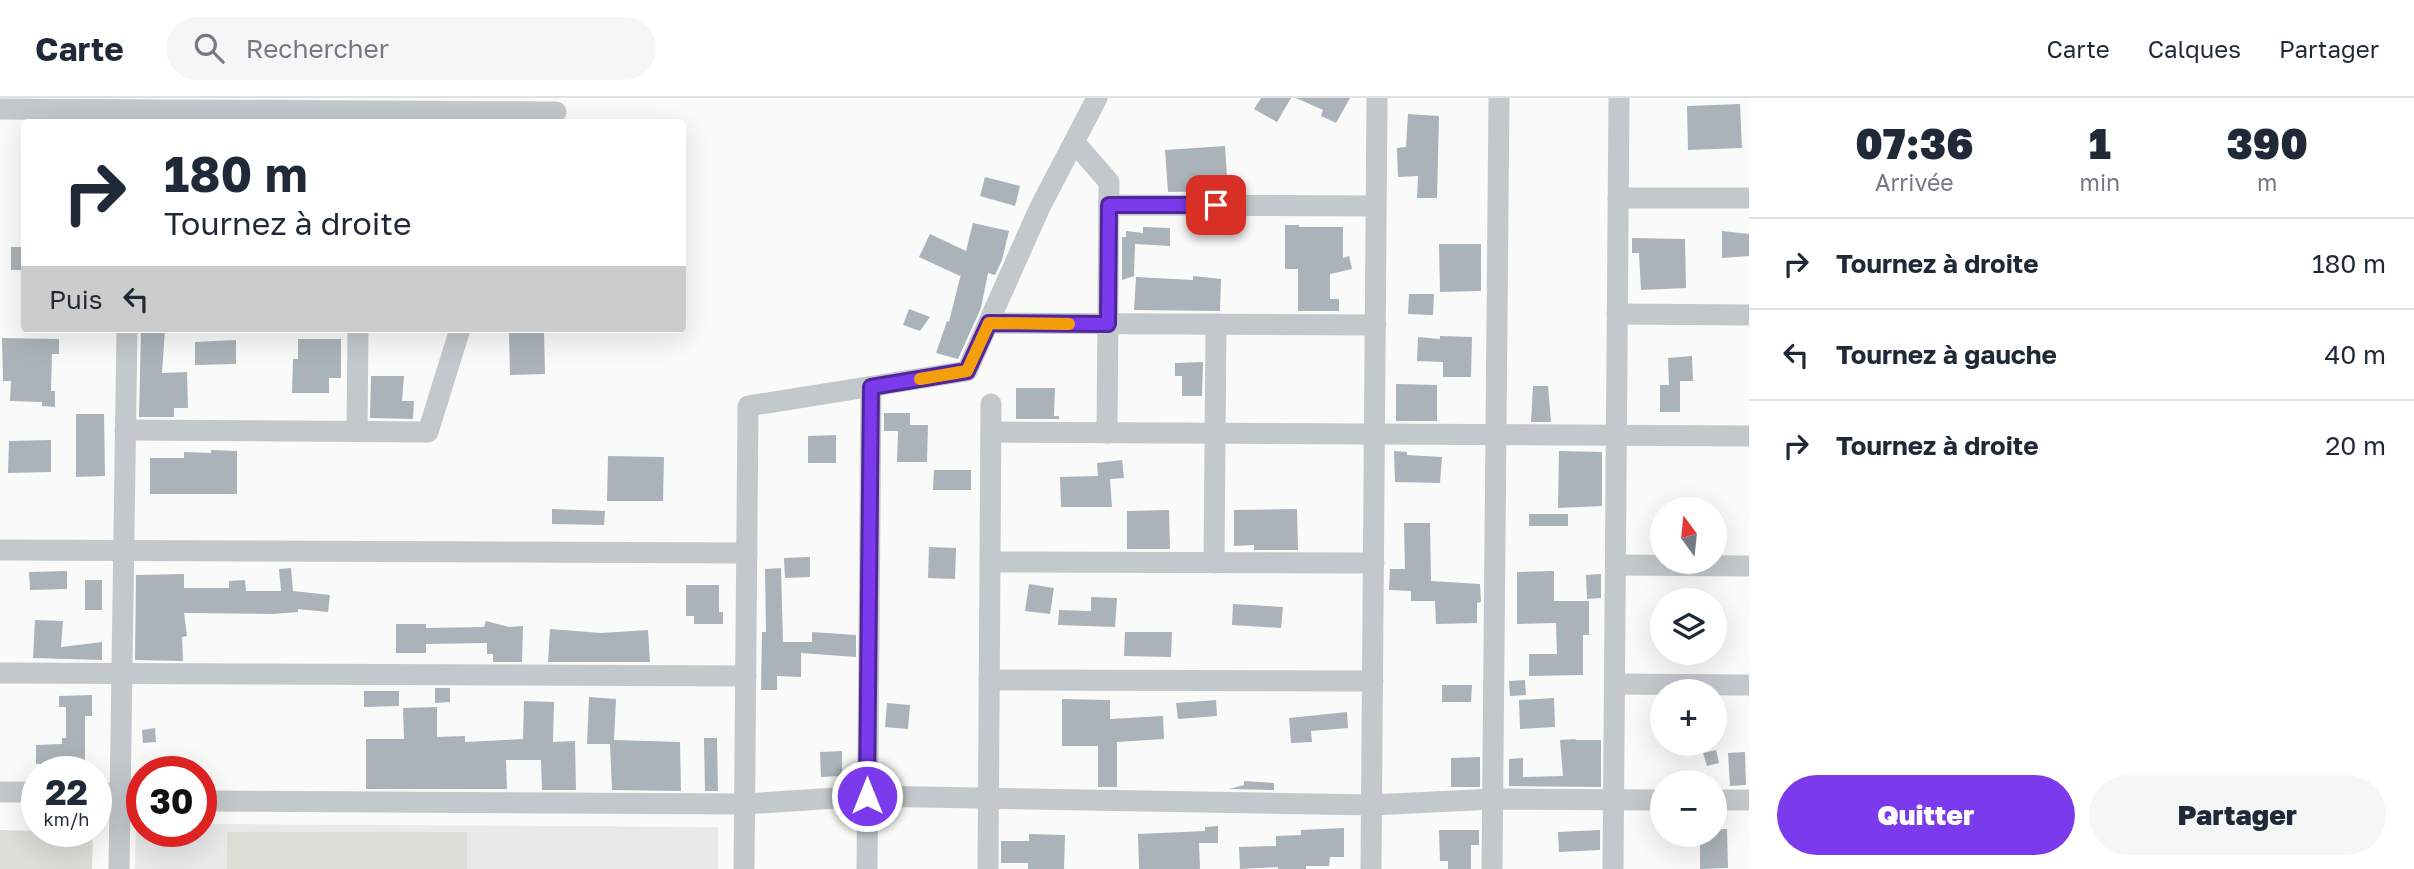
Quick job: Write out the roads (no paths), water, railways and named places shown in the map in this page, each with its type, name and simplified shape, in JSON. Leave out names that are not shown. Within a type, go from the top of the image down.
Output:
[{"type":"street","points":[[744,869],[748,405],[967,371],[1040,207],[1097,98]]},
{"type":"street","points":[[1371,869],[1377,98]]},
{"type":"street","points":[[1492,869],[1499,98]]},
{"type":"street","points":[[1613,869],[1619,98]]},
{"type":"street","points":[[0,109],[556,111]]},
{"type":"street","points":[[1074,142],[1109,182],[1107,433]]},
{"type":"street","points":[[1618,198],[1749,198]]},
{"type":"street","points":[[1109,205],[1376,206]]},
{"type":"street","points":[[1617,314],[1749,315]]},
{"type":"street","points":[[989,323],[1376,325]]},
{"type":"street","points":[[1214,563],[1216,324]]},
{"type":"street","points":[[119,869],[127,333]]},
{"type":"street","points":[[357,432],[358,333]]},
{"type":"street","points":[[125,430],[428,432],[459,333]]},
{"type":"street","points":[[867,869],[871,387]]},
{"type":"street","points":[[988,869],[991,404]]},
{"type":"street","points":[[991,432],[1749,436]]},
{"type":"street","points":[[0,550],[747,553]]},
{"type":"street","points":[[990,562],[1374,564]]},
{"type":"street","points":[[1616,565],[1749,566]]},
{"type":"street","points":[[0,673],[746,676]]},
{"type":"street","points":[[989,680],[1373,681]]},
{"type":"street","points":[[1615,684],[1749,685]]},
{"type":"street","points":[[0,792],[21,792]]},
{"type":"street","points":[[112,793],[120,793]]},
{"type":"street","points":[[120,793],[126,801]]},
{"type":"street","points":[[217,801],[745,803],[867,796],[1372,805],[1493,799],[1650,800]]},
{"type":"street","points":[[1727,800],[1749,800]]}]
